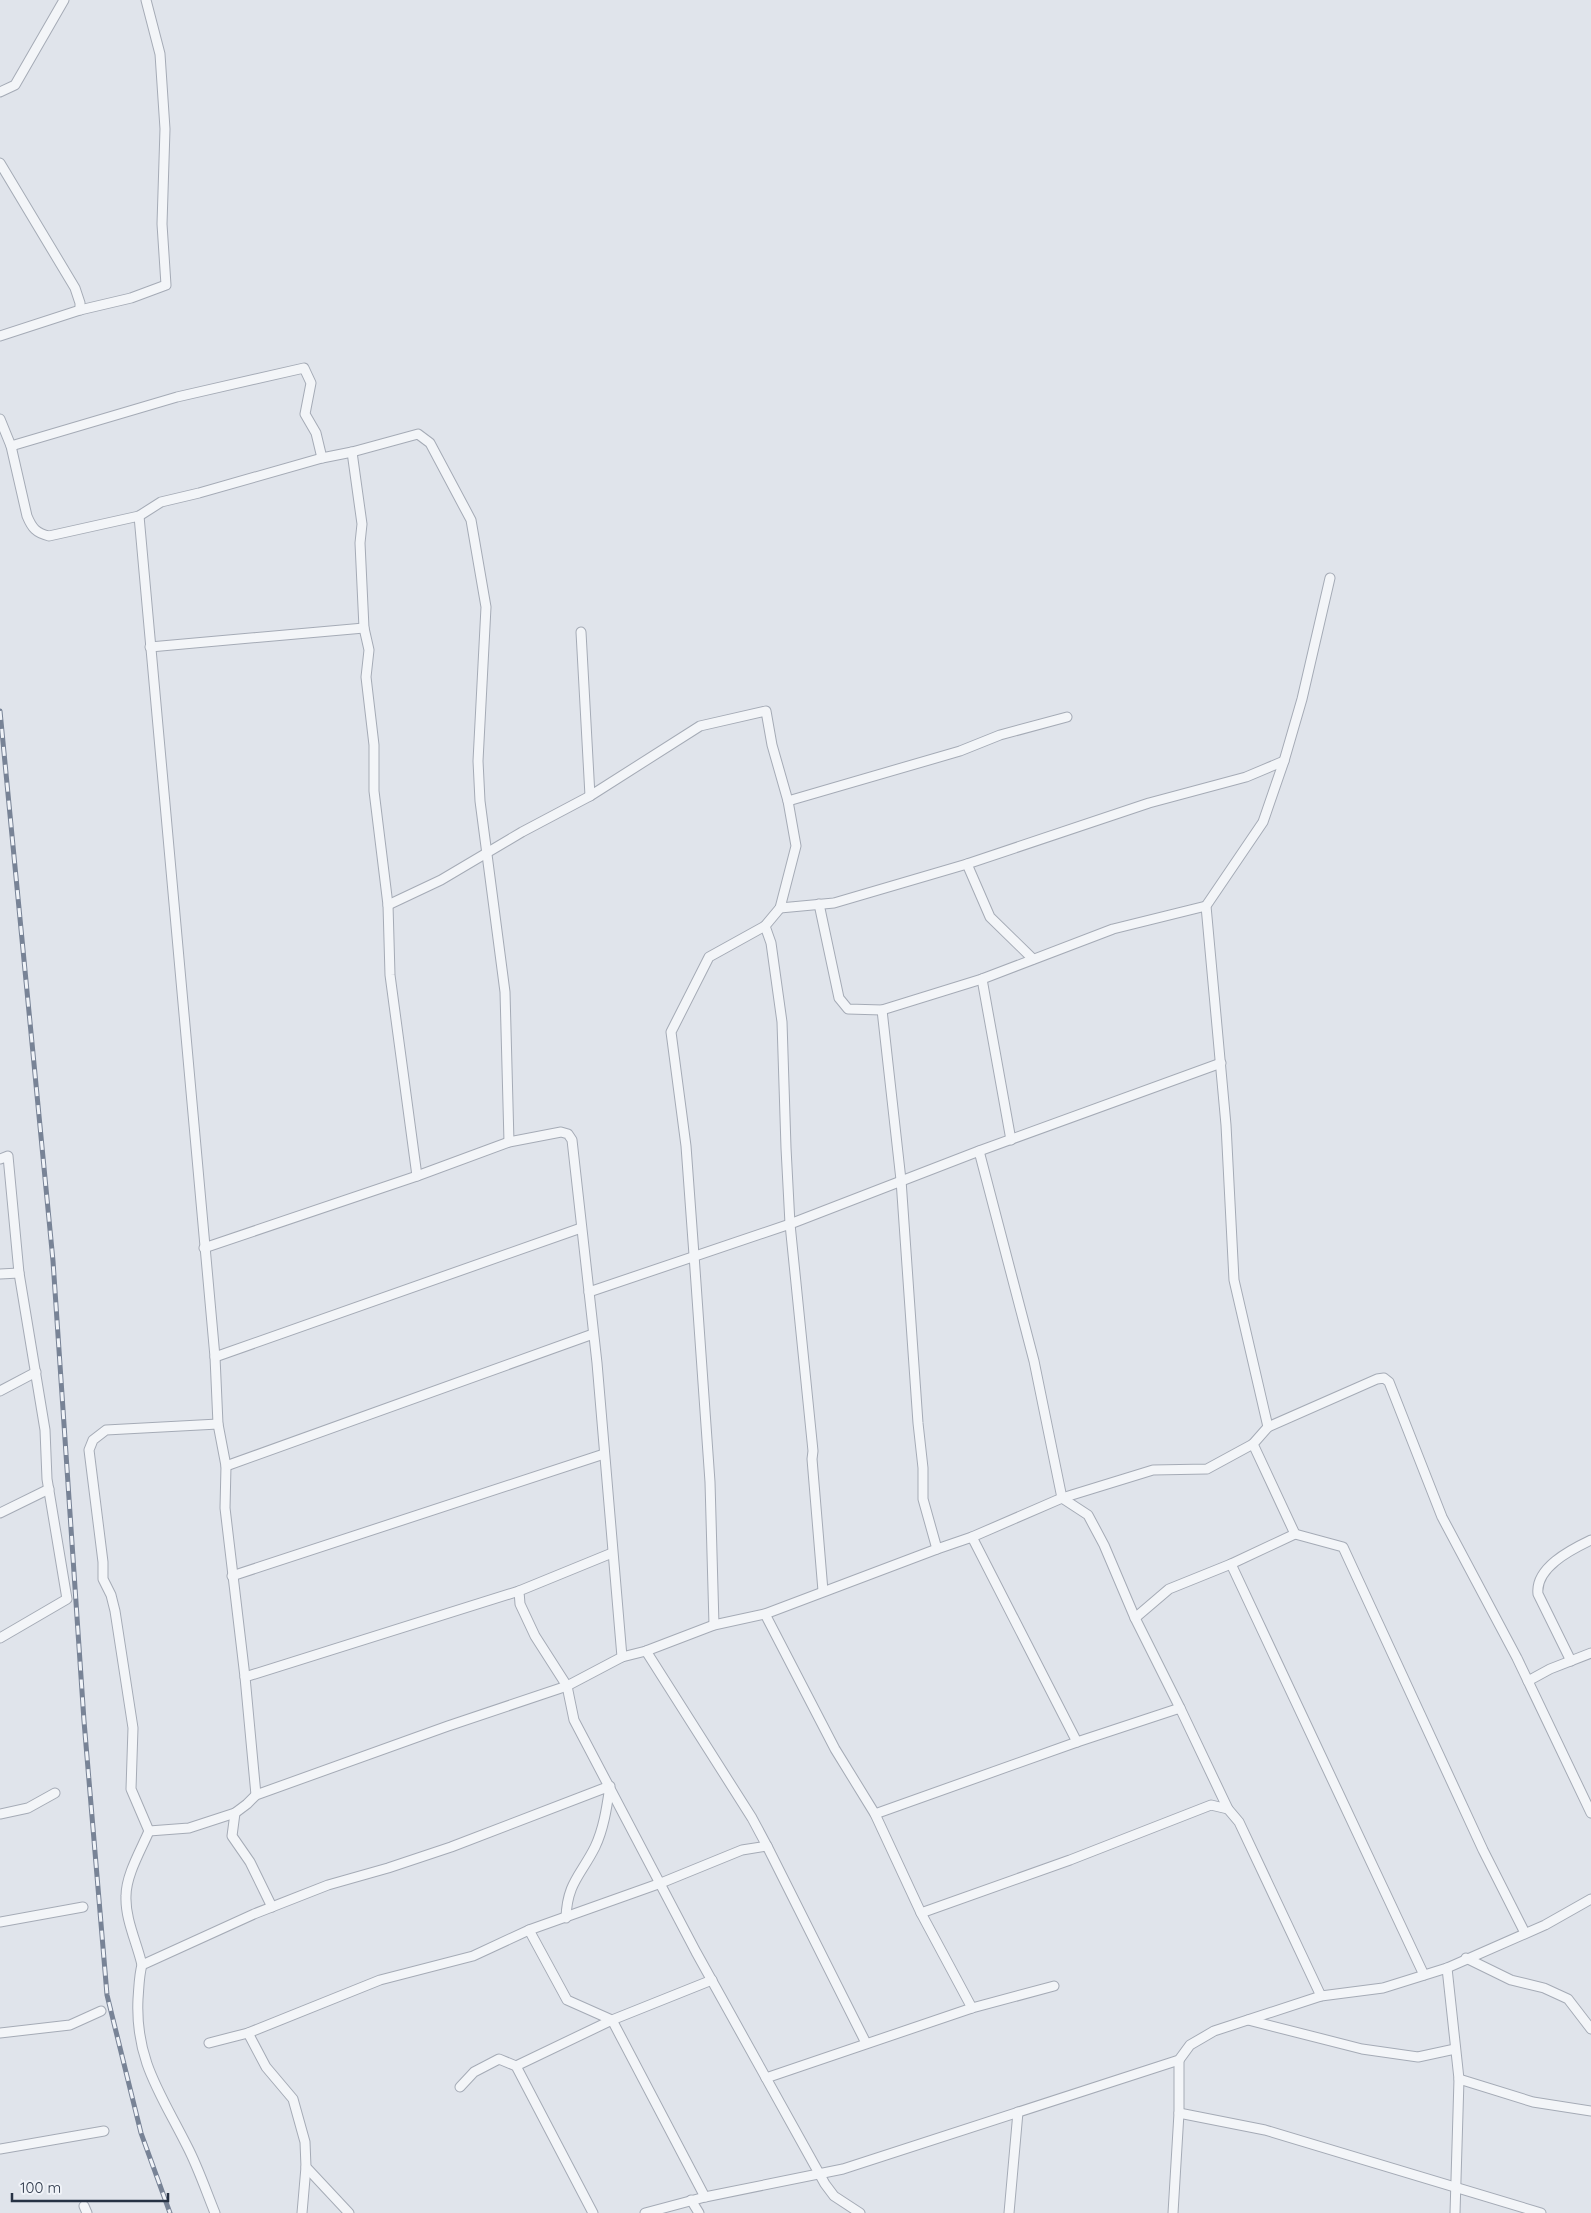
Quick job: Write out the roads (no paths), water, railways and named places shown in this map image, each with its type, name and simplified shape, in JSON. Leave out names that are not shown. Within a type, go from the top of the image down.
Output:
[{"type":"street","points":[[0,92],[14,85],[64,0]]},
{"type":"street","points":[[0,336],[80,310],[131,298],[166,285],[162,224],[165,129],[160,54],[146,0]]},
{"type":"street","points":[[0,163],[75,288],[80,302],[80,310]]},
{"type":"street","points":[[11,446],[178,397],[304,368],[311,383],[305,414],[316,434],[322,458]]},
{"type":"street","points":[[0,419],[11,446],[31,526],[38,533],[49,536],[139,516],[161,502],[418,434],[430,443],[471,520],[486,607],[478,761],[480,801],[505,992],[509,1142]]},
{"type":"street","points":[[352,452],[362,524],[360,543],[364,628],[369,650],[366,676],[374,745],[374,790],[388,905],[390,975],[417,1176]]},
{"type":"street","points":[[139,516],[215,1357],[218,1424],[226,1466],[225,1508],[246,1677],[256,1795]]},
{"type":"street","points":[[1268,1427],[1234,1280],[1221,1063],[1206,906],[1263,822],[1284,761],[1302,699],[1330,578]]},
{"type":"street","points":[[150,647],[364,628]]},
{"type":"street","points":[[581,632],[590,796]]},
{"type":"street","points":[[388,905],[441,880],[487,852],[590,796],[700,726],[766,711],[772,745],[788,801],[796,846],[780,908],[765,926],[709,957],[671,1032],[686,1146],[694,1255],[710,1482],[714,1625]]},
{"type":"street","points":[[788,801],[960,751],[1000,735],[1067,717]]},
{"type":"street","points":[[780,908],[834,903],[967,864],[1149,803],[1246,777],[1284,761]]},
{"type":"street","points":[[967,864],[990,917],[1033,959]]},
{"type":"street","points":[[819,904],[839,998],[848,1009],[882,1010],[982,979],[1113,929],[1206,906]]},
{"type":"street","points":[[765,926],[771,944],[782,1022],[790,1224],[813,1451],[823,1591]]},
{"type":"street","points":[[982,979],[1011,1140]]},
{"type":"street","points":[[882,1010],[901,1180],[918,1423],[923,1468],[923,1499],[937,1549]]},
{"type":"street","points":[[590,1292],[694,1255],[790,1224],[901,1180],[1221,1063]]},
{"type":"street","points":[[204,1248],[417,1176],[509,1142],[561,1132],[568,1134],[572,1140],[580,1228],[590,1292],[622,1657]]},
{"type":"street","points":[[979,1151],[1034,1361],[1062,1498],[1088,1515],[1104,1545],[1135,1618],[1228,1809],[1239,1822],[1321,1996]]},
{"type":"street","points":[[0,1159],[8,1156],[19,1273],[45,1430],[49,1490],[67,1599],[0,1638]]},
{"type":"street","points":[[215,1357],[580,1228]]},
{"type":"street","points":[[0,1274],[19,1273]]},
{"type":"street","points":[[226,1466],[593,1334]]},
{"type":"street","points":[[0,1391],[36,1372]]},
{"type":"street","points":[[150,1831],[189,1828],[235,1812],[248,1804],[256,1795],[448,1726],[567,1686],[622,1657],[646,1651],[714,1625],[765,1614],[972,1537],[1062,1498],[1153,1470],[1207,1469],[1253,1444],[1268,1427],[1377,1379],[1384,1378],[1389,1382],[1442,1517],[1528,1681],[1591,1812]]},
{"type":"street","points":[[215,2213],[188,2148],[153,2084],[138,2032],[140,1971],[142,1964],[125,1895],[129,1879],[150,1831],[131,1788],[133,1728],[112,1595],[102,1578],[103,1562],[89,1450],[93,1440],[106,1430],[218,1424]]},
{"type":"street","points":[[1253,1444],[1295,1534]]},
{"type":"street","points":[[232,1576],[604,1454]]},
{"type":"street","points":[[0,1513],[49,1490]]},
{"type":"street","points":[[1135,1618],[1169,1589],[1231,1564],[1295,1534],[1342,1546],[1482,1850],[1525,1934]]},
{"type":"street","points":[[972,1537],[1077,1742]]},
{"type":"street","points":[[1571,1661],[1538,1594],[1537,1583],[1544,1571],[1576,1547],[1591,1540]]},
{"type":"street","points":[[246,1677],[519,1591],[612,1553]]},
{"type":"street","points":[[1231,1564],[1424,1975]]},
{"type":"street","points":[[519,1591],[520,1604],[535,1636],[567,1686],[574,1720],[712,1980],[818,2173],[834,2196],[860,2213]]},
{"type":"street","points":[[765,1614],[835,1749],[875,1814],[921,1913],[972,2008]]},
{"type":"street","points":[[646,1651],[752,1818],[866,2043]]},
{"type":"street","points":[[1528,1681],[1591,1653]]},
{"type":"street","points":[[875,1814],[1077,1742],[1180,1708]]},
{"type":"street","points":[[142,1964],[272,1907],[328,1885],[451,1847],[610,1786]]},
{"type":"street","points":[[566,1918],[572,1882],[595,1846],[607,1806],[610,1786]]},
{"type":"street","points":[[0,1814],[28,1808],[55,1793]]},
{"type":"street","points":[[921,1913],[1070,1860],[1211,1805],[1228,1809]]},
{"type":"street","points":[[235,1812],[232,1836],[250,1862],[272,1907]]},
{"type":"street","points":[[209,2043],[248,2033],[380,1980],[473,1956],[529,1930],[661,1884],[742,1850],[767,1846]]},
{"type":"street","points":[[646,2213],[691,2200],[843,2169],[1179,2060],[1190,2045],[1214,2031],[1321,1996],[1383,1988],[1447,1968],[1466,1958],[1545,1925],[1591,1899]]},
{"type":"street","points":[[0,1922],[83,1907]]},
{"type":"street","points":[[529,1930],[567,2000],[612,2020],[705,2197]]},
{"type":"street","points":[[1466,1958],[1511,1980],[1544,1988],[1568,1999],[1591,2029]]},
{"type":"street","points":[[1447,1968],[1459,2079],[1455,2213]]},
{"type":"street","points":[[516,2066],[612,2020],[712,1980]]},
{"type":"street","points":[[766,2078],[972,2008],[1054,1986]]},
{"type":"street","points":[[0,2033],[70,2025],[102,2011]]},
{"type":"street","points":[[1247,2020],[1362,2049],[1418,2058],[1455,2049]]},
{"type":"street","points":[[248,2033],[266,2067],[293,2099],[306,2142],[302,2213]]},
{"type":"street","points":[[460,2087],[474,2072],[499,2059],[516,2066],[593,2213]]},
{"type":"street","points":[[1173,2213],[1179,2113],[1179,2060]]},
{"type":"street","points":[[1459,2079],[1533,2102],[1591,2111]]},
{"type":"street","points":[[1009,2213],[1018,2112]]},
{"type":"street","points":[[1179,2113],[1265,2130],[1541,2213]]},
{"type":"street","points":[[0,2149],[104,2131]]},
{"type":"street","points":[[306,2167],[349,2213]]},
{"type":"street","points":[[691,2200],[699,2213]]},
{"type":"railway","points":[[0,711],[53,1261],[84,1721],[107,1995],[141,2133],[170,2213]]}]
